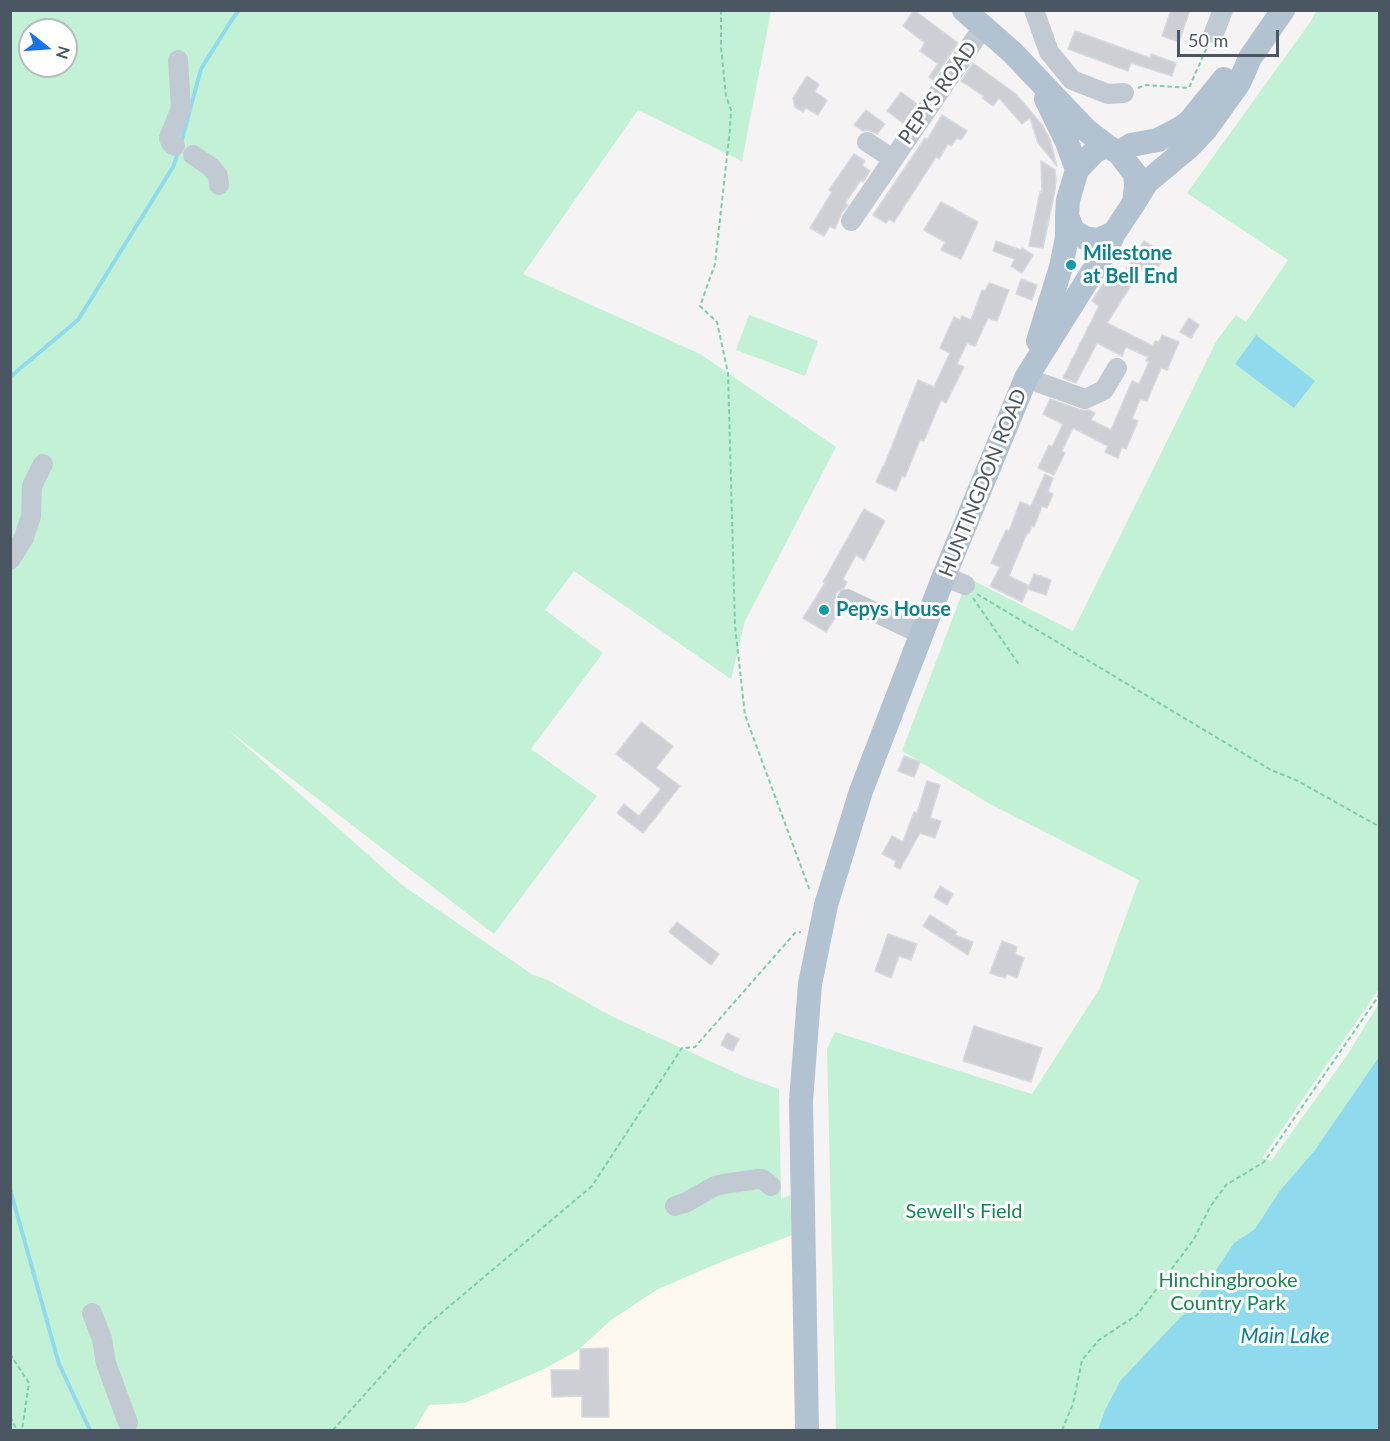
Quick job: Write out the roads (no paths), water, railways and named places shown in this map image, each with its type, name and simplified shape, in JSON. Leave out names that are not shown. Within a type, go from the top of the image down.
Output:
[{"type":"main road","points":[[1028,375],[1147,182],[1189,147],[1206,129],[1239,83],[1250,58],[1283,10]]},
{"type":"main road","points":[[974,16],[1012,52],[1086,130],[1113,149],[1135,174],[1134,203]]},
{"type":"main road","points":[[1028,375],[1061,267],[1067,237],[1068,200],[1077,170],[1095,152],[1158,140],[1189,122],[1227,75],[1250,58]]},
{"type":"main road","points":[[1036,78],[1067,142],[1077,170]]},
{"type":"main road","points":[[1067,216],[1073,231],[1085,238],[1098,240],[1114,233]]},
{"type":"main road","name":"HUNTINGDON ROAD","points":[[807,1431],[801,1101],[810,984],[826,904],[861,791],[922,631],[959,584],[1028,375]]},
{"type":"street","points":[[1034,10],[1049,52],[1071,80],[1108,94],[1124,93]]},
{"type":"street","points":[[1214,33],[1223,10]]},
{"type":"street","name":"PEPYS ROAD","points":[[851,221],[893,159],[974,16]]},
{"type":"street","points":[[175,146],[169,138],[181,108],[178,68]]},
{"type":"street","name":"PEPYS ROAD","points":[[867,142],[893,159]]},
{"type":"street","points":[[193,155],[211,167],[218,176],[219,185]]},
{"type":"street","points":[[1028,375],[1085,399],[1104,390],[1117,368]]},
{"type":"street","points":[[13,551],[24,538],[31,516],[32,486],[43,464]]},
{"type":"street","points":[[847,599],[922,631]]},
{"type":"street","points":[[675,1206],[715,1186],[724,1184],[762,1179],[771,1186]]},
{"type":"street","points":[[92,1313],[102,1339],[106,1364],[128,1423]]},
{"type":"water","points":[[1256,335],[1315,381],[1294,408],[1235,364]]},
{"type":"water","name":"Main Lake","points":[[1379,1057],[1379,1430],[1098,1430],[1105,1410],[1121,1380],[1194,1303],[1234,1243],[1255,1229],[1279,1192],[1315,1150]]},
{"type":"waterway","points":[[181,143],[201,69],[239,10]]},
{"type":"waterway","points":[[10,377],[78,320],[173,167],[178,153]]},
{"type":"waterway","points":[[10,1189],[59,1364],[90,1430]]},
{"type":"place","name":"Milestone at Bell End","points":[[1071,265]]},
{"type":"place","name":"Pepys House","points":[[824,610]]},
{"type":"park label","name":"Sewell's Field","points":[[964,1212]]},
{"type":"park label","name":"Hinchingbrooke Country Park","points":[[1228,1292]]}]
